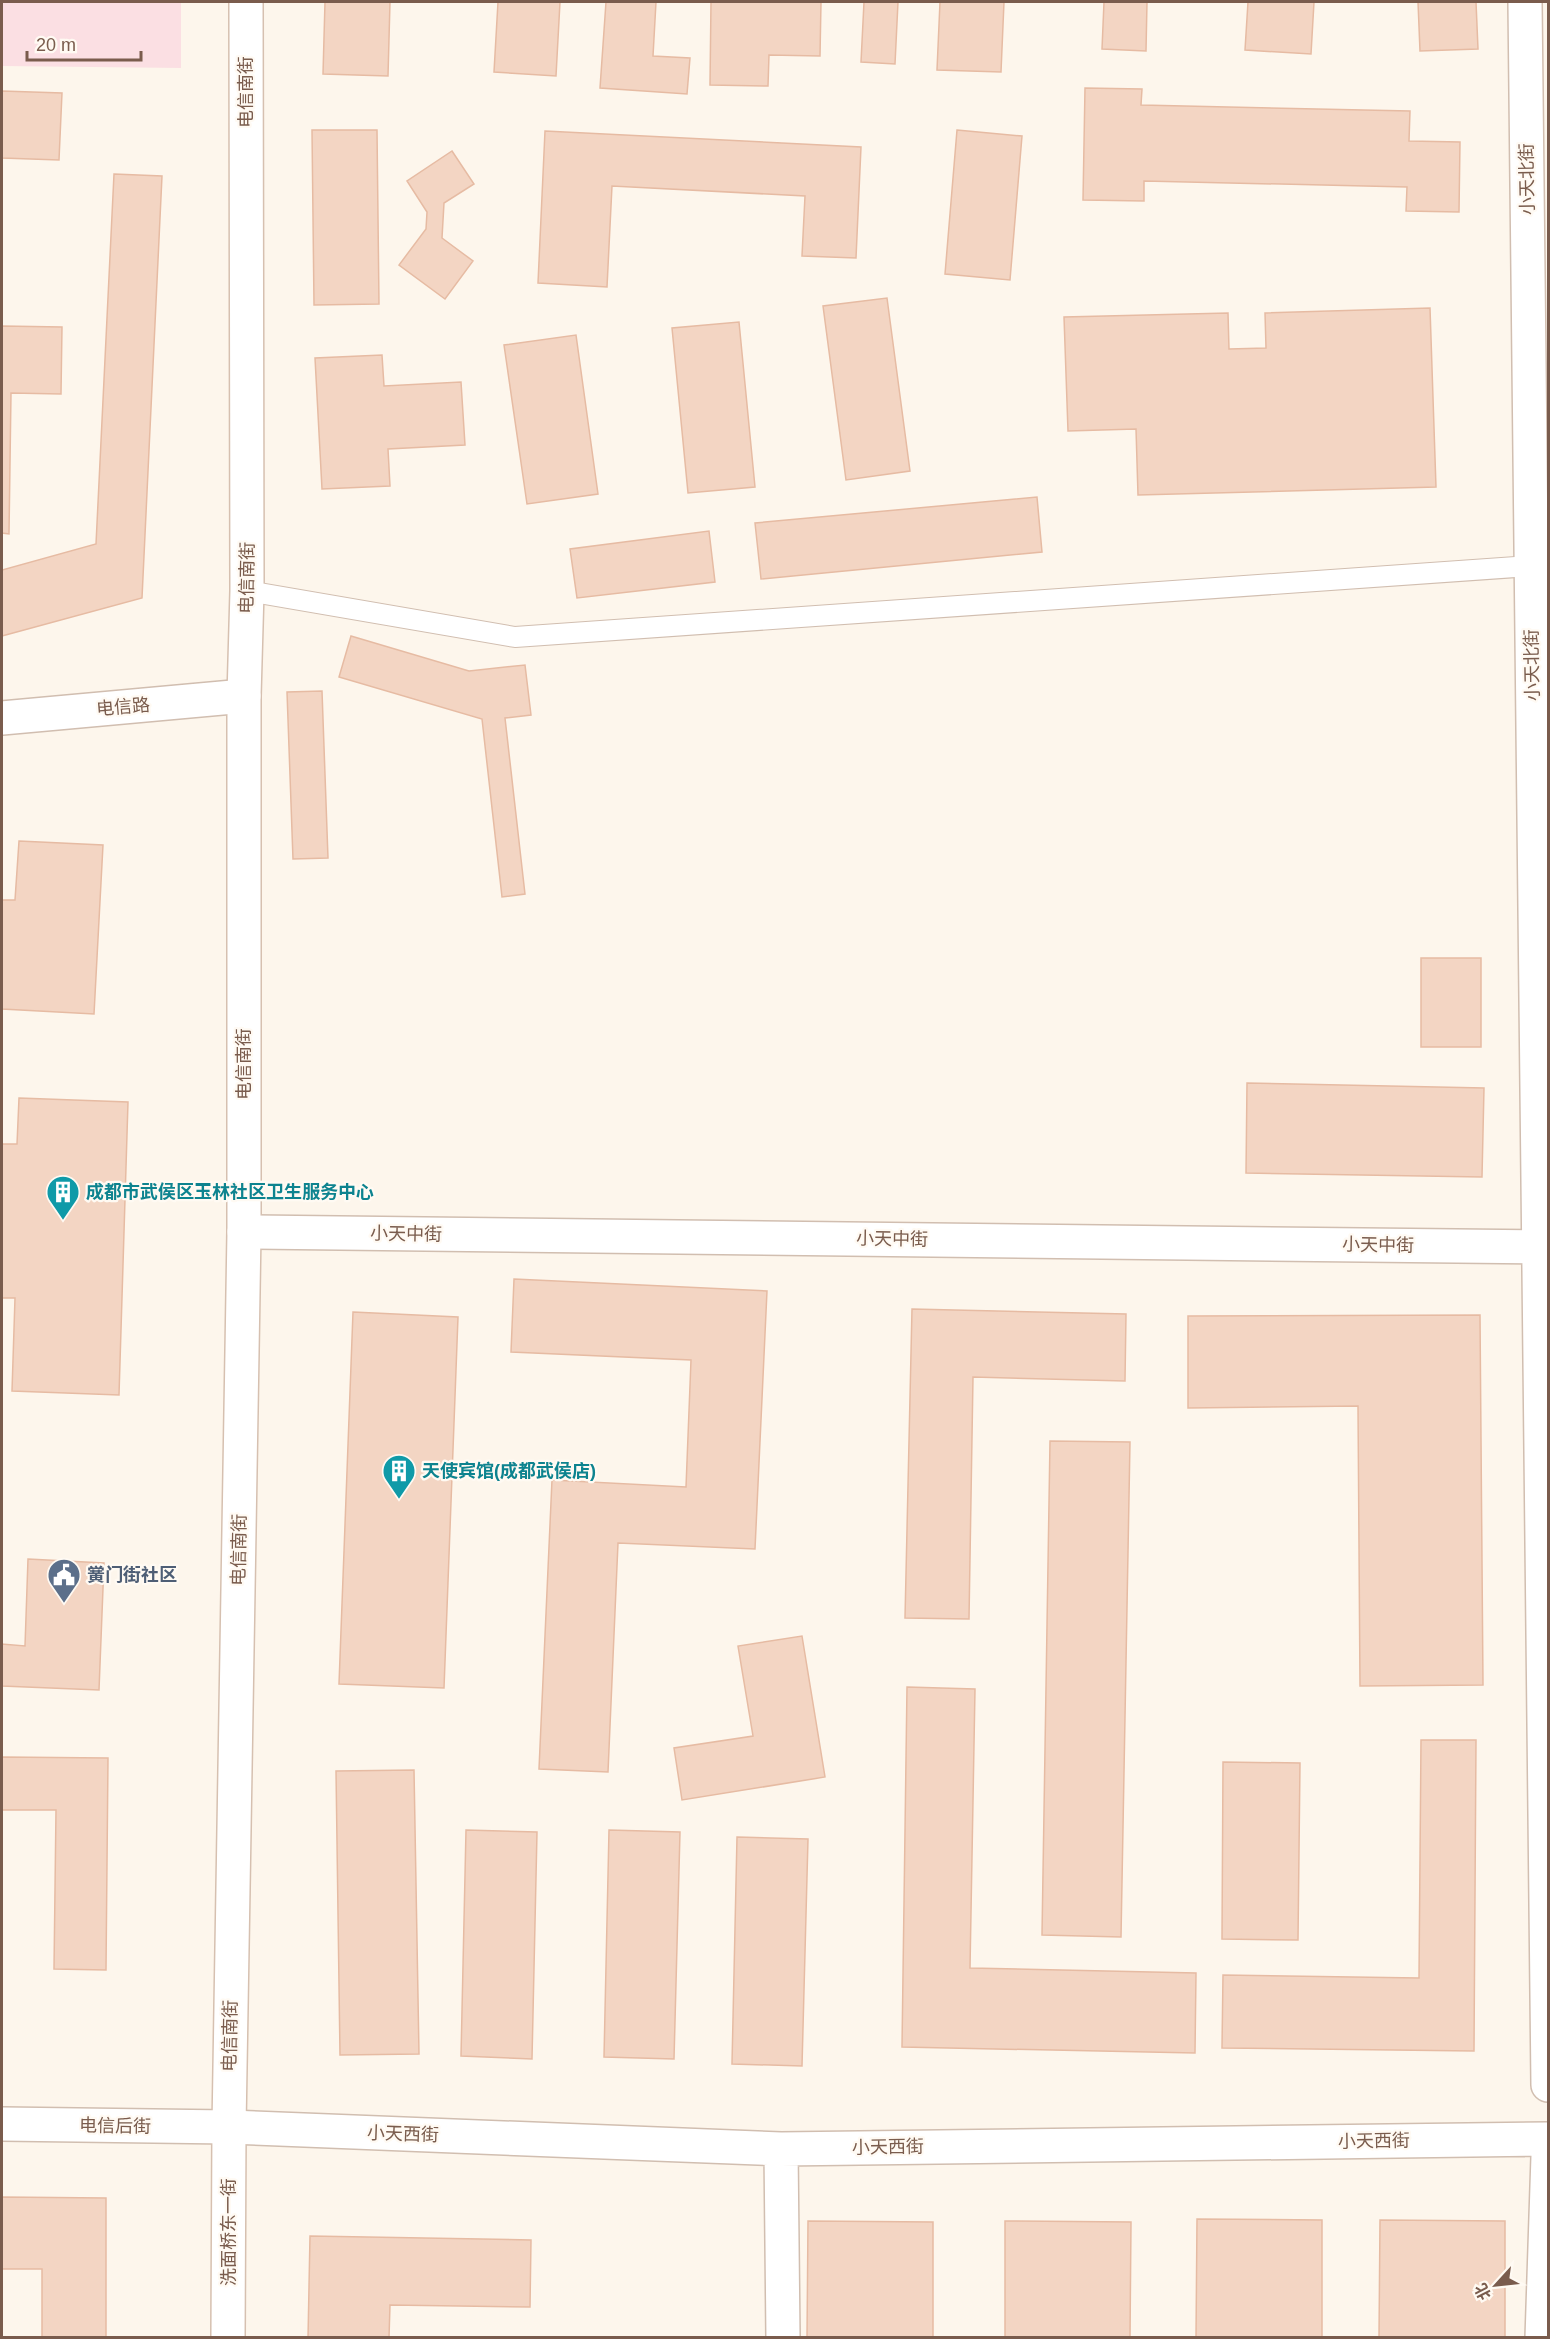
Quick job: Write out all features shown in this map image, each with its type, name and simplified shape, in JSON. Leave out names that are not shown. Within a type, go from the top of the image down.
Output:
[{"type":"street","name":"电信南街","points":[[229,2127],[244,1232],[244,696],[247,591],[246,2]]},
{"type":"street","name":"小天北街","points":[[1525,2],[1538,220],[1539,1247],[1548,2085]]},
{"type":"street","name":"电信路","points":[[2,718],[244,696]]},
{"type":"street","name":"小天中街","points":[[244,1232],[1539,1247]]},
{"type":"street","name":"电信后街","points":[[2,2124],[229,2127]]},
{"type":"street","name":"小天西街","points":[[229,2127],[781,2149],[1548,2139]]},
{"type":"street","name":"洗面桥东一街","points":[[228,2337],[229,2127]]},
{"type":"street","points":[[781,2149],[783,2337]]},
{"type":"street","points":[[1542,2337],[1548,2156]]},
{"type":"lane","points":[[247,591],[515,637],[1540,566]]},
{"type":"shaded area","points":[[2,2],[181,2],[181,68],[2,66]]},
{"type":"building","points":[[325,2],[390,2],[388,76],[323,74]]},
{"type":"building","points":[[498,2],[560,2],[556,76],[494,72]]},
{"type":"building","points":[[606,2],[656,2],[653,56],[690,58],[687,94],[600,88]]},
{"type":"building","points":[[711,2],[821,2],[820,56],[769,55],[768,86],[710,85]]},
{"type":"building","points":[[864,2],[898,2],[895,64],[861,62]]},
{"type":"building","points":[[940,2],[1004,2],[1001,72],[937,70]]},
{"type":"building","points":[[1104,2],[1147,2],[1146,51],[1102,49]]},
{"type":"building","points":[[1248,2],[1314,2],[1311,54],[1245,50]]},
{"type":"building","points":[[1418,2],[1476,2],[1478,49],[1420,51]]},
{"type":"building","points":[[1085,88],[1142,89],[1141,105],[1410,111],[1409,141],[1460,142],[1459,212],[1406,211],[1407,187],[1144,181],[1144,201],[1083,200]]},
{"type":"building","points":[[2,91],[62,93],[59,160],[2,158]]},
{"type":"building","points":[[312,130],[377,130],[379,304],[314,305]]},
{"type":"building","points":[[957,130],[1022,136],[1010,280],[945,274]]},
{"type":"building","points":[[545,131],[861,147],[856,258],[802,256],[805,196],[612,186],[607,287],[538,283]]},
{"type":"building","points":[[452,151],[474,184],[444,203],[442,238],[473,261],[445,299],[399,265],[426,229],[427,212],[407,181]]},
{"type":"building","points":[[114,174],[162,176],[142,598],[2,636],[2,570],[96,544]]},
{"type":"building","points":[[887,298],[910,471],[846,480],[823,306]]},
{"type":"building","points":[[1430,308],[1436,487],[1138,495],[1136,429],[1068,431],[1064,317],[1228,313],[1229,349],[1266,348],[1265,313]]},
{"type":"building","points":[[739,322],[755,487],[688,493],[672,328]]},
{"type":"building","points":[[2,326],[62,327],[61,394],[11,393],[9,534],[2,533]]},
{"type":"building","points":[[576,335],[598,494],[527,504],[504,345]]},
{"type":"building","points":[[382,355],[384,386],[461,382],[465,445],[388,449],[390,486],[322,489],[315,358]]},
{"type":"building","points":[[1037,497],[1042,552],[761,579],[755,523]]},
{"type":"building","points":[[709,531],[715,582],[577,598],[570,549]]},
{"type":"building","points":[[351,636],[469,671],[525,665],[531,715],[505,718],[525,894],[502,897],[482,719],[339,677]]},
{"type":"building","points":[[322,691],[328,858],[293,859],[287,692]]},
{"type":"building","points":[[19,841],[103,845],[94,1014],[2,1009],[2,900],[15,900]]},
{"type":"building","points":[[1421,958],[1481,958],[1481,1047],[1421,1047]]},
{"type":"building","points":[[1247,1083],[1484,1088],[1482,1177],[1246,1173]]},
{"type":"building","name":"成都市武侯区玉林社区卫生服务中心","points":[[19,1098],[128,1102],[119,1395],[12,1391],[15,1298],[2,1298],[2,1144],[17,1144]]},
{"type":"building","points":[[514,1279],[767,1291],[755,1549],[618,1543],[608,1772],[539,1769],[552,1480],[686,1487],[691,1360],[511,1352]]},
{"type":"building","points":[[912,1309],[1126,1314],[1125,1381],[973,1377],[969,1619],[905,1618]]},
{"type":"building","name":"天使宾馆(成都武侯店)","points":[[353,1312],[458,1317],[444,1688],[339,1684]]},
{"type":"building","points":[[1480,1315],[1483,1685],[1360,1686],[1358,1406],[1188,1408],[1188,1316]]},
{"type":"building","points":[[1050,1441],[1130,1442],[1121,1937],[1042,1935]]},
{"type":"building","name":"黉门街社区","points":[[28,1559],[104,1563],[99,1690],[2,1686],[2,1644],[25,1646]]},
{"type":"building","points":[[802,1636],[825,1777],[682,1800],[674,1748],[753,1736],[738,1646]]},
{"type":"building","points":[[907,1687],[975,1689],[970,1968],[1196,1973],[1195,2053],[902,2047]]},
{"type":"building","points":[[1421,1740],[1476,1740],[1474,2051],[1222,2048],[1223,1975],[1419,1978]]},
{"type":"building","points":[[2,1757],[108,1758],[106,1970],[54,1969],[56,1810],[2,1810]]},
{"type":"building","points":[[1223,1762],[1300,1763],[1298,1940],[1222,1939]]},
{"type":"building","points":[[414,1770],[419,2054],[340,2055],[336,1771]]},
{"type":"building","points":[[466,1830],[537,1832],[532,2059],[461,2056]]},
{"type":"building","points":[[609,1830],[680,1832],[674,2059],[604,2057]]},
{"type":"building","points":[[737,1837],[808,1839],[802,2066],[732,2064]]},
{"type":"building","points":[[2,2197],[106,2198],[106,2338],[42,2338],[42,2269],[2,2269]]},
{"type":"building","points":[[1197,2219],[1322,2220],[1322,2338],[1196,2338]]},
{"type":"building","points":[[1380,2220],[1505,2221],[1505,2338],[1379,2338]]},
{"type":"building","points":[[808,2221],[933,2222],[933,2338],[807,2338]]},
{"type":"building","points":[[1005,2221],[1131,2222],[1130,2338],[1005,2338]]},
{"type":"building","points":[[310,2236],[531,2240],[530,2307],[390,2305],[389,2338],[308,2338]]},
{"type":"place","name":"成都市武侯区玉林社区卫生服务中心","points":[[63,1221]]},
{"type":"place","name":"天使宾馆(成都武侯店)","points":[[399,1500]]},
{"type":"place","name":"黉门街社区","points":[[64,1604]]}]
